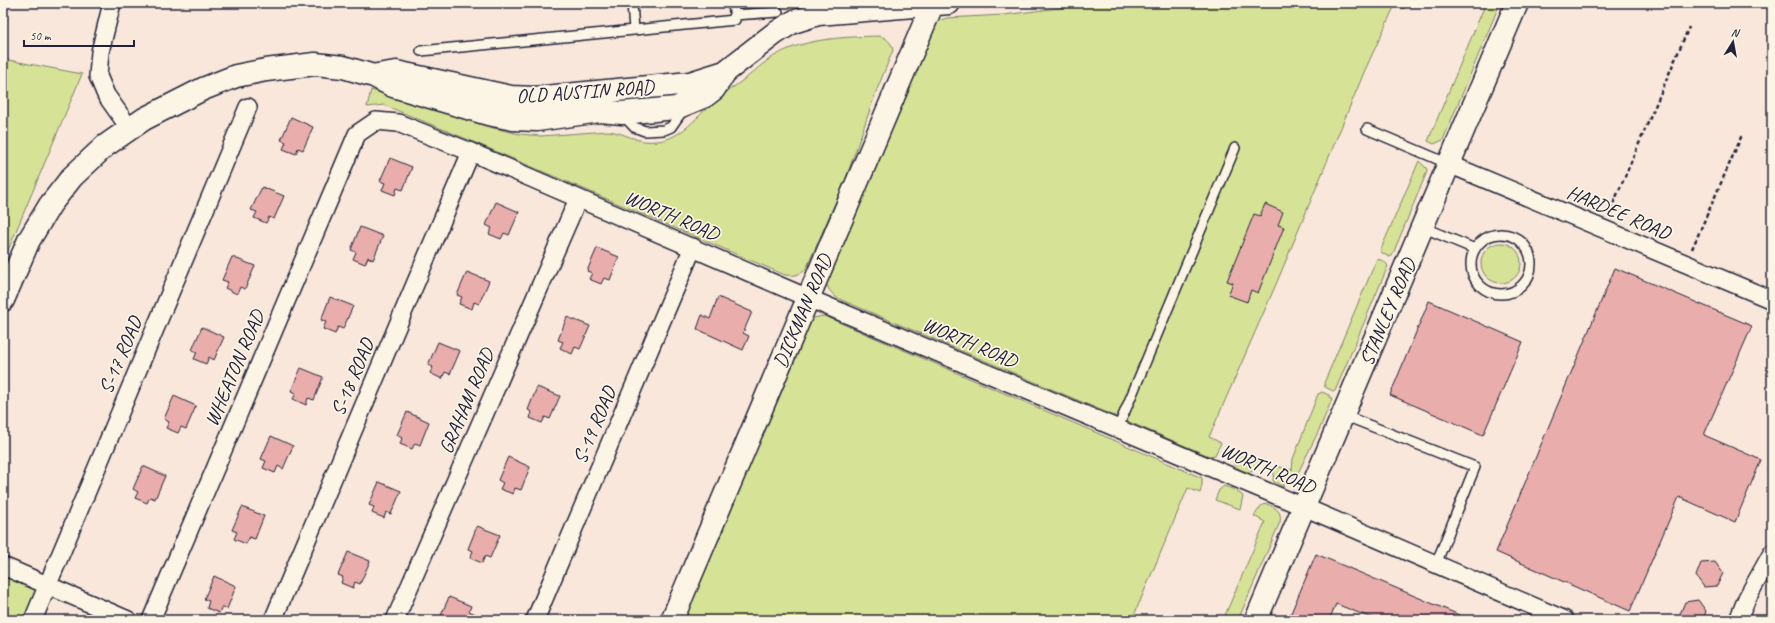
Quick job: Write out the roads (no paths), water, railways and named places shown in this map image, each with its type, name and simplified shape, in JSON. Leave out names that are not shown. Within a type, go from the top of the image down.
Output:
[{"type":"street","points":[[112,3],[100,52],[98,76],[106,95],[130,129]]},
{"type":"street","name":"OLD AUSTIN ROAD","points":[[374,76],[396,72],[511,97],[621,101],[676,108],[705,96],[714,89],[725,72],[774,34],[793,22],[818,14],[938,3]]},
{"type":"street","name":"DICKMAN ROAD","points":[[672,620],[808,298],[938,3]]},
{"type":"street","name":"STANLEY ROAD","points":[[1256,620],[1505,32],[1520,4]]},
{"type":"street","name":"OLD AUSTIN ROAD","points":[[3,300],[28,240],[50,205],[72,177],[99,151],[130,129],[173,103],[236,76],[266,70],[315,64],[343,67],[374,76],[393,86],[488,114],[513,119],[537,120],[600,111],[621,101],[725,72]]},
{"type":"street","name":"S-17 ROAD","points":[[33,620],[248,107]]},
{"type":"street","name":"WORTH ROAD","points":[[357,134],[376,121],[398,123],[472,152],[808,298],[1304,507],[1565,620]]},
{"type":"street","name":"WHEATON ROAD","points":[[151,620],[357,134]]},
{"type":"street","name":"S-18 ROAD","points":[[273,620],[472,152]]},
{"type":"street","name":"HARDEE ROAD","points":[[1449,164],[1772,300]]},
{"type":"street","name":"GRAHAM ROAD","points":[[395,620],[578,199]]},
{"type":"street","name":"S-19 ROAD","points":[[535,620],[692,247]]},
{"type":"street","points":[[1738,620],[1747,598],[1772,553]]},
{"type":"street","points":[[3,566],[128,620]]},
{"type":"lane","points":[[632,3],[634,30]]},
{"type":"lane","points":[[421,51],[735,20],[733,3]]},
{"type":"lane","points":[[734,14],[778,12]]},
{"type":"lane","points":[[1367,129],[1449,164]]},
{"type":"lane","points":[[1118,428],[1235,148]]},
{"type":"lane","points":[[1422,227],[1475,249]]},
{"type":"lane","points":[[1498,234],[1517,238],[1530,252],[1532,262],[1528,280],[1511,294],[1501,295],[1486,290],[1475,279],[1471,270],[1471,259],[1475,249],[1489,236],[1498,234]]},
{"type":"lane","points":[[1343,415],[1475,467],[1436,564]]}]
